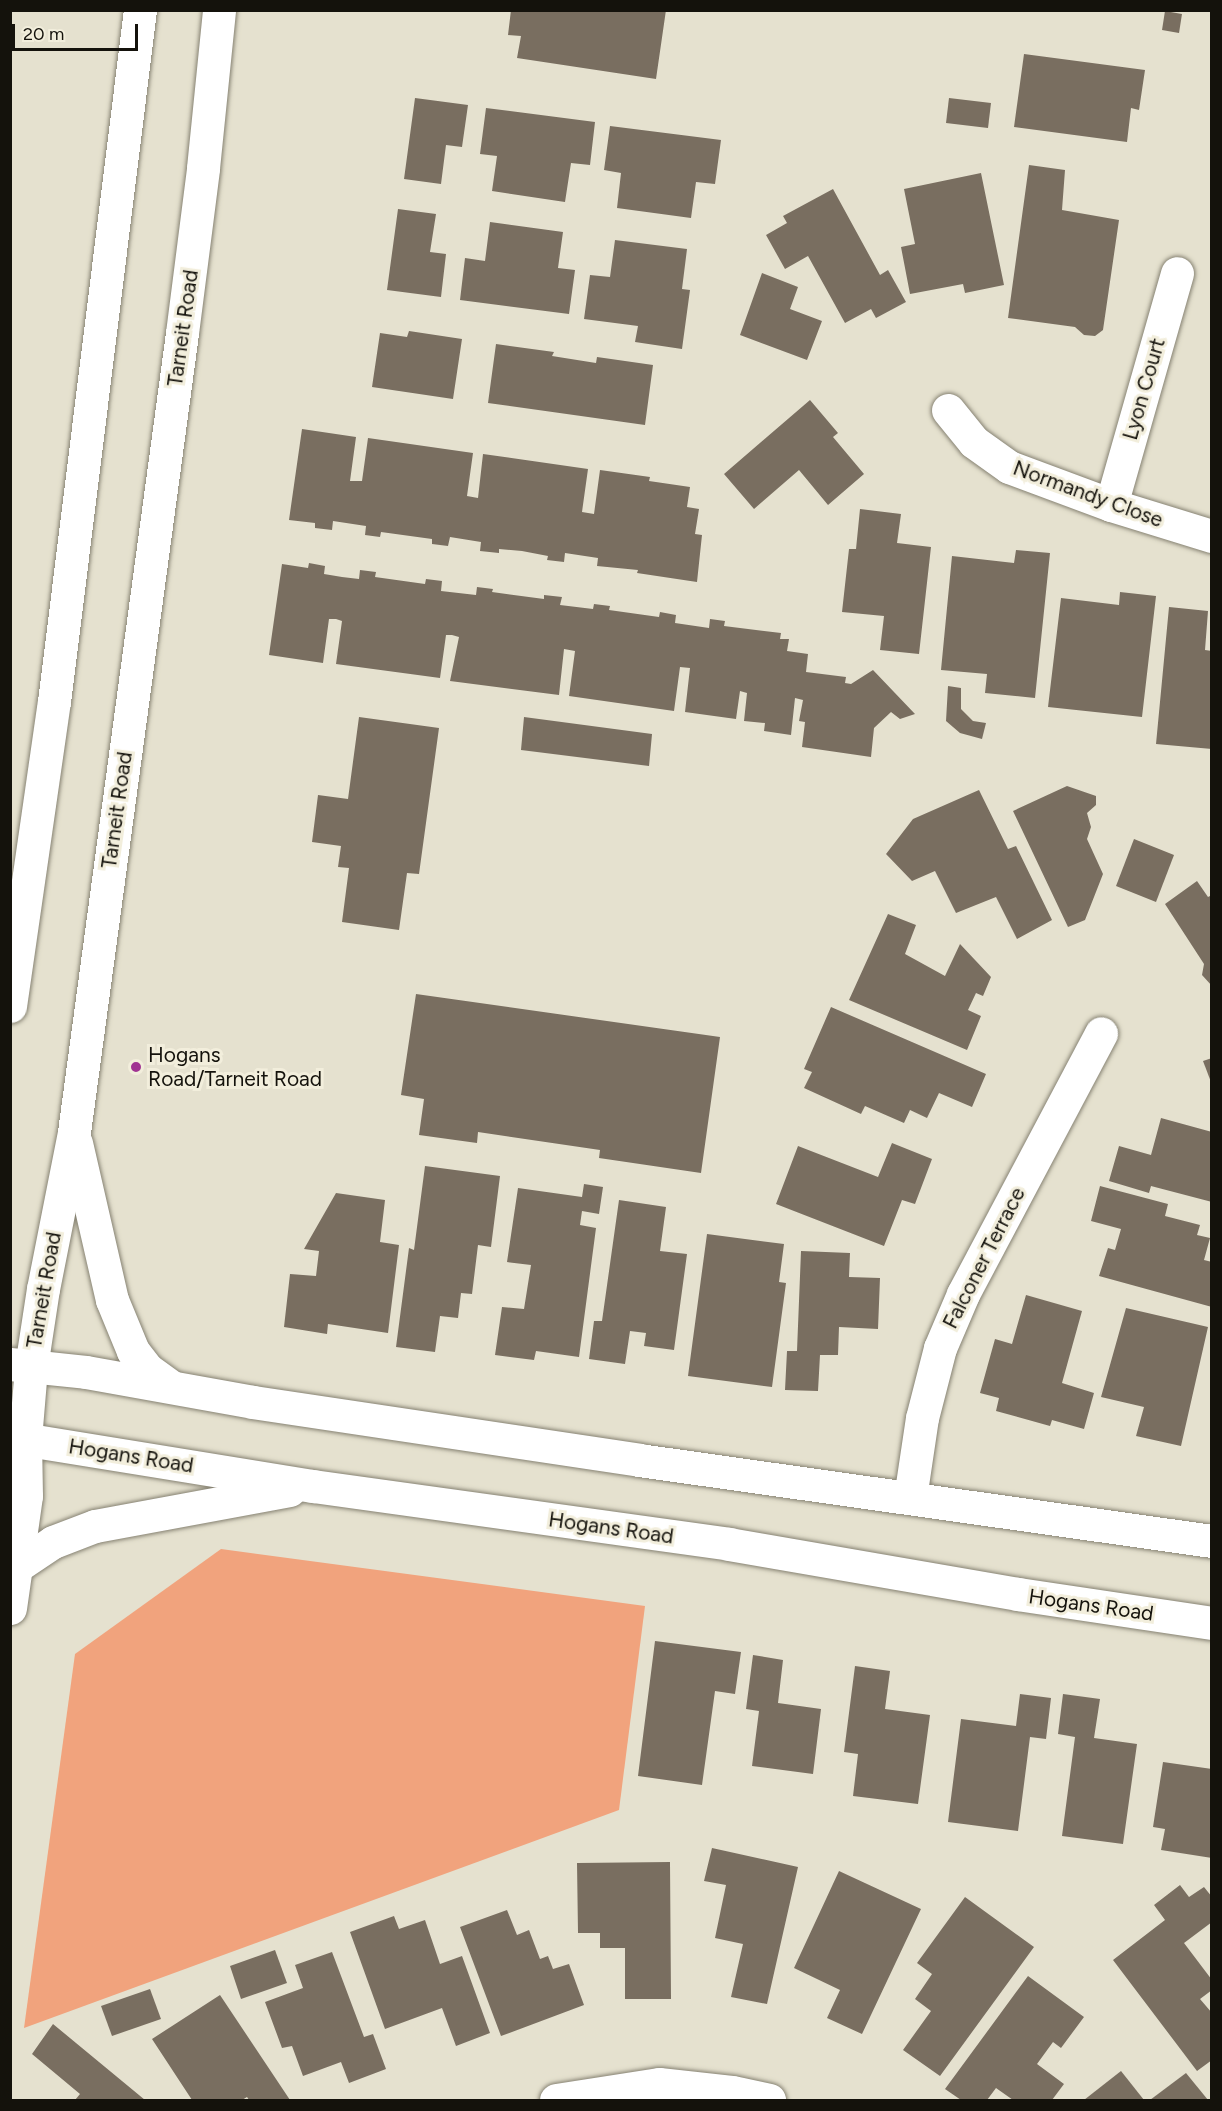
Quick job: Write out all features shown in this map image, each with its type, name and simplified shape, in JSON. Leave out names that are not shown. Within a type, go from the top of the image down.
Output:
[{"type":"street","points":[[10,1006],[59,667],[140,10]]},
{"type":"street","name":"Tarneit Road","points":[[10,1608],[26,1496],[18,1438],[21,1365],[43,1289],[74,1132],[182,333],[203,168],[219,10]]},
{"type":"street","name":"Lyon Court","points":[[1112,505],[1178,273]]},
{"type":"street","name":"Normandy Close","points":[[948,410],[974,442],[1009,468],[1112,505],[1212,536]]},
{"type":"street","name":"Falconer Terrace","points":[[910,1498],[922,1418],[940,1348],[963,1294],[1101,1033]]},
{"type":"street","points":[[74,1132],[112,1300],[133,1351],[147,1369],[170,1386]]},
{"type":"street","points":[[21,1365],[86,1372],[253,1402],[1212,1541]]},
{"type":"street","name":"Hogans Road","points":[[18,1438],[313,1486],[729,1544],[1018,1594],[1212,1623]]},
{"type":"street","points":[[17,1566],[53,1542],[95,1526],[313,1486]]},
{"type":"street","points":[[556,2100],[658,2084],[732,2092],[769,2100]]},
{"type":"shaded area","points":[[221,1549],[645,1606],[619,1810],[24,2028],[75,1654]]},
{"type":"building","points":[[511,10],[666,10],[656,79],[517,58],[521,36],[508,35]]},
{"type":"building","points":[[1165,11],[1182,14],[1179,33],[1162,30]]},
{"type":"building","points":[[1024,54],[1145,70],[1139,110],[1131,108],[1127,142],[1014,127]]},
{"type":"building","points":[[415,98],[468,105],[462,147],[446,145],[441,184],[404,179]]},
{"type":"building","points":[[949,98],[991,103],[988,128],[946,123]]},
{"type":"building","points":[[486,108],[595,122],[590,165],[571,163],[565,202],[492,191],[497,156],[480,154]]},
{"type":"building","points":[[610,126],[721,140],[715,184],[696,182],[691,218],[617,208],[621,173],[604,170]]},
{"type":"building","points":[[1029,165],[1065,170],[1062,210],[1119,220],[1103,330],[1095,336],[1084,335],[1075,327],[1008,318]]},
{"type":"building","points":[[981,173],[1004,285],[965,293],[963,284],[910,294],[901,247],[915,244],[904,189]]},
{"type":"building","points":[[833,189],[880,275],[888,270],[906,302],[876,318],[871,309],[845,323],[808,256],[785,269],[766,235],[787,223],[783,216]]},
{"type":"building","points":[[398,209],[436,214],[430,252],[446,254],[441,297],[387,290]]},
{"type":"building","points":[[490,222],[563,232],[558,268],[575,270],[569,314],[460,300],[465,258],[485,261]]},
{"type":"building","points":[[615,240],[687,249],[682,289],[690,290],[682,349],[635,342],[638,326],[584,319],[590,275],[610,277]]},
{"type":"building","points":[[762,273],[798,287],[790,309],[822,321],[807,360],[740,335]]},
{"type":"building","points":[[409,331],[462,339],[453,399],[372,387],[380,333],[407,337]]},
{"type":"building","points":[[496,344],[554,352],[552,356],[596,363],[597,357],[653,365],[645,425],[488,403]]},
{"type":"building","points":[[810,400],[838,433],[833,437],[864,474],[828,505],[799,470],[754,509],[724,474]]},
{"type":"building","points":[[302,429],[356,437],[350,481],[362,481],[368,438],[473,453],[467,496],[478,498],[483,454],[588,469],[582,512],[594,514],[600,470],[650,477],[649,481],[690,487],[687,507],[699,509],[695,534],[702,535],[697,582],[637,573],[638,570],[597,566],[598,558],[565,553],[564,562],[547,560],[548,556],[522,551],[499,549],[499,553],[480,551],[481,542],[450,537],[448,546],[432,544],[432,539],[381,532],[380,537],[365,535],[366,526],[333,521],[332,530],[315,528],[315,523],[289,520]]},
{"type":"building","points":[[860,509],[901,514],[897,543],[931,547],[919,654],[880,650],[884,616],[842,612],[849,549],[856,549]]},
{"type":"building","points":[[1016,550],[1050,553],[1035,698],[985,693],[987,674],[941,670],[952,556],[1014,563]]},
{"type":"building","points":[[309,563],[325,566],[324,574],[342,577],[359,579],[360,570],[376,572],[375,577],[425,584],[426,579],[442,581],[441,591],[476,595],[477,587],[493,589],[492,592],[544,599],[544,595],[562,597],[560,605],[593,609],[594,604],[610,606],[609,610],[659,617],[660,612],[676,615],[675,623],[709,628],[710,619],[725,621],[724,626],[781,633],[780,639],[789,639],[787,651],[808,654],[806,672],[846,677],[845,683],[851,684],[873,670],[915,714],[900,719],[891,712],[874,728],[871,757],[802,747],[805,722],[799,721],[803,700],[795,698],[791,735],[764,731],[765,723],[744,721],[747,693],[740,691],[736,719],[685,712],[690,668],[680,667],[674,711],[569,696],[575,651],[564,649],[559,695],[450,681],[459,637],[452,635],[446,635],[440,678],[336,664],[342,621],[336,619],[329,619],[323,663],[269,655],[282,564],[308,568]]},
{"type":"building","points":[[1120,592],[1156,596],[1142,717],[1048,707],[1061,598],[1119,605]]},
{"type":"building","points":[[1169,607],[1208,611],[1205,650],[1212,651],[1212,749],[1156,744]]},
{"type":"building","points":[[948,686],[961,688],[961,709],[973,721],[986,723],[982,739],[960,733],[946,721]]},
{"type":"building","points":[[359,717],[439,728],[419,874],[407,873],[399,930],[342,922],[349,868],[338,867],[341,846],[312,842],[318,795],[348,799]]},
{"type":"building","points":[[524,717],[652,734],[649,766],[521,750]]},
{"type":"building","points":[[1067,786],[1096,796],[1096,805],[1087,813],[1091,827],[1087,839],[1103,874],[1085,920],[1068,927],[1013,811]]},
{"type":"building","points":[[979,790],[1008,849],[1016,846],[1052,920],[1017,939],[996,897],[956,913],[935,871],[912,881],[886,854],[913,819]]},
{"type":"building","points":[[1134,839],[1174,855],[1156,902],[1116,886]]},
{"type":"building","points":[[1197,881],[1208,897],[1212,895],[1212,986],[1202,975],[1204,964],[1165,904]]},
{"type":"building","points":[[888,914],[916,925],[905,954],[945,976],[960,944],[991,977],[983,996],[976,993],[968,1010],[981,1016],[967,1050],[849,1000]]},
{"type":"building","points":[[416,994],[720,1037],[701,1173],[599,1158],[600,1150],[478,1132],[477,1143],[419,1135],[424,1099],[401,1095]]},
{"type":"building","points":[[831,1007],[986,1074],[972,1107],[939,1093],[927,1118],[910,1110],[904,1123],[865,1106],[861,1114],[804,1088],[812,1072],[804,1069]]},
{"type":"building","points":[[1212,1058],[1212,1082],[1211,1082],[1203,1061]]},
{"type":"building","points":[[1161,1118],[1212,1132],[1212,1202],[1151,1186],[1149,1193],[1109,1181],[1119,1146],[1151,1155]]},
{"type":"building","points":[[892,1143],[932,1159],[915,1204],[902,1200],[884,1246],[776,1204],[798,1146],[878,1177]]},
{"type":"building","points":[[425,1166],[500,1176],[491,1247],[478,1245],[472,1294],[461,1293],[458,1318],[440,1316],[435,1352],[396,1347],[409,1248],[414,1250]]},
{"type":"building","points":[[584,1184],[603,1187],[599,1214],[582,1211],[580,1225],[596,1228],[579,1357],[536,1351],[534,1360],[495,1355],[502,1307],[524,1309],[531,1265],[507,1262],[518,1188],[582,1197]]},
{"type":"building","points":[[1100,1186],[1168,1204],[1165,1216],[1200,1225],[1197,1235],[1210,1238],[1204,1260],[1212,1262],[1212,1307],[1099,1276],[1108,1248],[1115,1250],[1121,1229],[1091,1221]]},
{"type":"building","points":[[336,1193],[385,1200],[380,1242],[399,1245],[388,1333],[328,1324],[327,1334],[284,1327],[290,1274],[316,1276],[319,1251],[304,1249]]},
{"type":"building","points":[[619,1200],[666,1207],[660,1251],[687,1254],[674,1350],[644,1346],[646,1333],[630,1331],[625,1364],[589,1359],[594,1321],[602,1321]]},
{"type":"building","points":[[707,1234],[784,1244],[779,1282],[786,1283],[772,1387],[688,1376]]},
{"type":"building","points":[[801,1251],[850,1253],[849,1277],[880,1278],[878,1329],[839,1327],[838,1355],[820,1355],[818,1391],[785,1390],[787,1351],[797,1351]]},
{"type":"building","points":[[1026,1295],[1082,1311],[1062,1383],[1094,1393],[1084,1429],[1052,1420],[1050,1426],[996,1411],[999,1398],[980,1393],[995,1339],[1012,1344]]},
{"type":"building","points":[[1126,1308],[1208,1327],[1181,1446],[1136,1436],[1144,1407],[1101,1397]]},
{"type":"building","points":[[655,1641],[741,1652],[735,1694],[715,1691],[702,1785],[638,1776]]},
{"type":"building","points":[[753,1655],[783,1660],[778,1703],[821,1709],[813,1774],[752,1766],[759,1711],[746,1709]]},
{"type":"building","points":[[855,1666],[890,1671],[885,1709],[930,1715],[918,1804],[853,1796],[858,1754],[844,1752]]},
{"type":"building","points":[[1020,1694],[1051,1698],[1046,1739],[1030,1737],[1018,1831],[948,1822],[961,1719],[1016,1726]]},
{"type":"building","points":[[1063,1694],[1100,1699],[1094,1738],[1137,1744],[1123,1844],[1062,1836],[1075,1737],[1058,1734]]},
{"type":"building","points":[[1163,1762],[1212,1769],[1212,1858],[1161,1850],[1165,1829],[1153,1827]]},
{"type":"building","points":[[712,1848],[798,1867],[767,2004],[731,1997],[743,1944],[715,1938],[726,1885],[704,1881]]},
{"type":"building","points":[[670,1862],[671,1999],[625,1999],[625,1948],[600,1948],[600,1933],[578,1933],[577,1863]]},
{"type":"building","points":[[839,1871],[921,1909],[862,2034],[827,2018],[840,1990],[794,1968]]},
{"type":"building","points":[[1180,1885],[1189,1897],[1204,1887],[1212,1897],[1212,1922],[1184,1943],[1212,1980],[1212,1990],[1200,1999],[1212,2013],[1212,2060],[1197,2071],[1113,1960],[1165,1920],[1154,1905]]},
{"type":"building","points":[[965,1897],[1034,1947],[940,2076],[903,2050],[931,2011],[915,1999],[932,1974],[917,1963]]},
{"type":"building","points":[[507,1910],[517,1935],[529,1930],[540,1959],[548,1956],[553,1969],[569,1964],[584,2005],[501,2036],[460,1927]]},
{"type":"building","points":[[394,1916],[399,1929],[425,1920],[440,1964],[462,1956],[490,2033],[456,2046],[442,2008],[385,2029],[350,1932]]},
{"type":"building","points":[[275,1950],[287,1983],[241,1999],[230,1966]]},
{"type":"building","points":[[332,1952],[364,2037],[373,2034],[386,2069],[349,2083],[341,2062],[303,2076],[292,2046],[282,2048],[265,2002],[303,1988],[295,1965]]},
{"type":"building","points":[[1028,1976],[1084,2017],[1061,2048],[1053,2042],[1037,2064],[1064,2084],[1052,2100],[1013,2100],[996,2088],[987,2100],[961,2100],[945,2089]]},
{"type":"building","points":[[150,1989],[161,2019],[112,2036],[101,2006]]},
{"type":"building","points":[[220,1995],[290,2100],[249,2100],[247,2097],[242,2100],[192,2100],[152,2039]]},
{"type":"building","points":[[53,2024],[145,2100],[75,2100],[80,2094],[32,2054]]},
{"type":"building","points":[[1121,2071],[1144,2100],[1084,2100]]},
{"type":"building","points":[[1186,2073],[1208,2100],[1150,2100]]},
{"type":"place","name":"Hogans Road/Tarneit Road","points":[[136,1067]]}]
